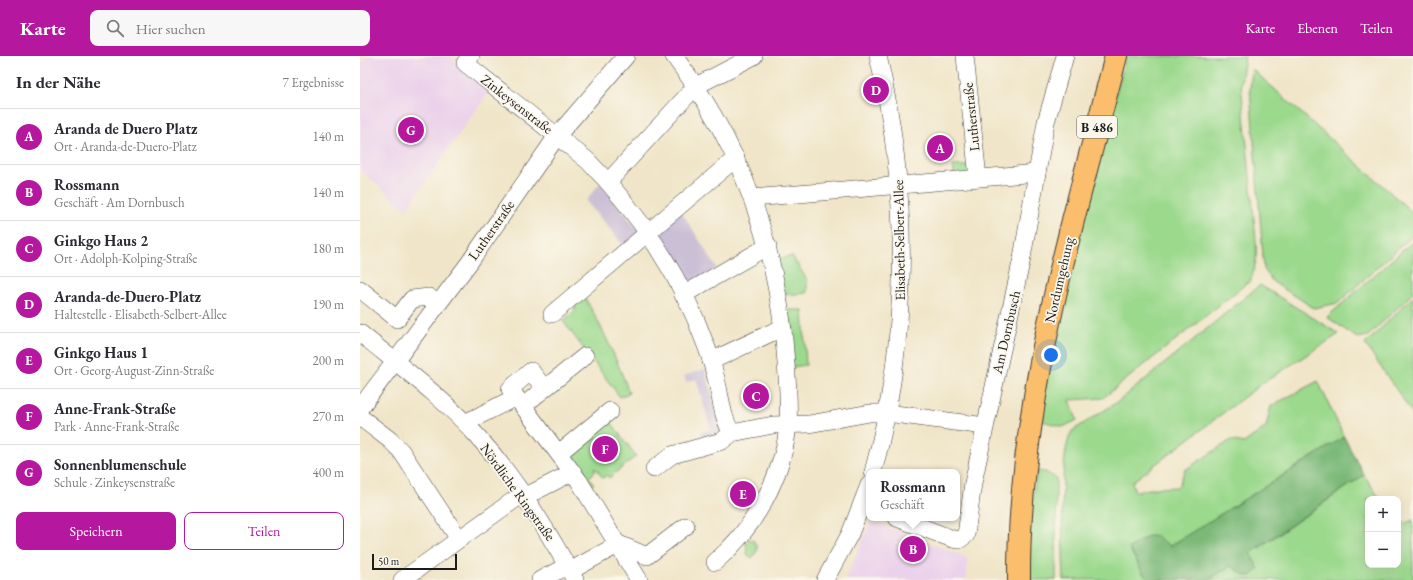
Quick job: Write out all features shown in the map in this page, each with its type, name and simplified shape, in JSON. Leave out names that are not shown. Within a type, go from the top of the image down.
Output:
[{"type":"main road","name":"Nordumgehung","points":[[1019,580],[1024,486],[1039,374],[1062,265],[1116,56]]},
{"type":"street","name":"Zinkeysenstraße","points":[[471,56],[465,63],[557,136]]},
{"type":"street","name":"Lutherstraße","points":[[360,408],[469,263],[557,136],[626,56]]},
{"type":"street","points":[[674,56],[696,86],[719,124],[736,158],[753,198],[768,246],[779,302],[788,378],[788,424],[782,456],[761,505],[735,543],[715,562]]},
{"type":"street","points":[[608,182],[696,86],[754,56]]},
{"type":"street","name":"Elisabeth-Selbert-Allee","points":[[874,469],[887,413],[896,351],[902,278],[900,185],[887,96],[878,56]]},
{"type":"street","name":"Lutherstraße","points":[[965,56],[978,178]]},
{"type":"street","name":"Am Dornbusch","points":[[905,521],[953,539],[963,539],[966,535],[972,483],[1022,258],[1046,122],[1065,56]]},
{"type":"street","points":[[557,136],[587,160],[608,182],[648,234],[683,295],[702,335],[711,361],[727,425],[732,433]]},
{"type":"street","points":[[552,314],[736,158]]},
{"type":"street","points":[[753,198],[1037,173]]},
{"type":"street","points":[[683,295],[768,246]]},
{"type":"street","points":[[360,289],[397,318],[412,299],[429,297],[438,304]]},
{"type":"street","points":[[711,361],[775,331],[783,330]]},
{"type":"street","name":"Nördliche Ringstraße","points":[[360,333],[465,423],[498,460],[524,496],[571,572]]},
{"type":"street","points":[[465,423],[519,401],[544,388],[586,356]]},
{"type":"street","points":[[519,401],[573,472],[637,575]]},
{"type":"street","points":[[559,453],[610,411]]},
{"type":"street","points":[[654,469],[672,455],[722,441],[732,433],[773,425],[822,422],[870,414],[887,413],[985,426]]},
{"type":"street","points":[[360,417],[396,446],[459,539]]},
{"type":"street","points":[[402,580],[514,500],[573,472]]},
{"type":"street","points":[[826,580],[850,534],[866,493]]},
{"type":"street","points":[[637,575],[647,556],[686,526]]},
{"type":"street","points":[[619,544],[647,556]]},
{"type":"street","points":[[540,580],[571,572],[619,544]]},
{"type":"shaded area","points":[[368,56],[451,56],[463,70],[491,89],[406,209],[360,170],[360,64]]},
{"type":"shaded area","points":[[600,183],[641,234],[625,247],[586,201]]},
{"type":"shaded area","points":[[681,211],[717,268],[687,286],[656,233]]},
{"type":"shaded area","points":[[705,369],[723,435],[702,440],[701,432],[711,429],[696,379],[686,382],[684,376]]},
{"type":"shaded area","points":[[871,521],[968,558],[966,580],[845,580]]},
{"type":"green space","points":[[1126,56],[1245,56],[1241,83],[1256,240],[1255,266],[1250,282],[1103,398],[1070,400],[1077,420],[1063,427],[1039,420],[1051,348]]},
{"type":"green space","points":[[1252,69],[1413,213],[1413,235],[1338,303],[1314,308],[1273,282],[1264,269],[1250,90]]},
{"type":"green space","points":[[976,165],[977,177],[955,180],[953,166]]},
{"type":"green space","points":[[1413,241],[1413,293],[1368,336],[1357,338],[1327,317]]},
{"type":"green space","points":[[792,256],[807,280],[807,293],[784,295],[776,259]]},
{"type":"green space","points":[[1260,285],[1339,334],[1260,385],[1132,482],[1135,492],[1154,488],[1178,487],[1185,470],[1231,440],[1244,443],[1266,427],[1271,406],[1318,381],[1344,437],[1170,546],[1129,548],[1147,580],[1064,580],[1062,526],[1063,480],[1068,442],[1072,431],[1119,401]]},
{"type":"green space","points":[[584,296],[609,343],[629,393],[620,397],[563,321],[575,311],[575,303]]},
{"type":"green space","points":[[1413,297],[1413,414],[1365,344]]},
{"type":"green space","points":[[786,310],[803,310],[806,365],[792,367]]},
{"type":"green space","points":[[608,418],[636,456],[609,478],[607,475],[603,478],[595,468],[595,472],[589,477],[594,484],[587,489],[565,450]]},
{"type":"green space","points":[[1344,437],[1364,475],[1250,553],[1259,569],[1251,576],[1245,576],[1231,566],[1208,580],[1147,580],[1129,548],[1148,536],[1156,536],[1170,546]]},
{"type":"green space","points":[[1037,471],[1045,472],[1056,478],[1056,580],[1031,580],[1029,539]]},
{"type":"green space","points":[[1364,475],[1378,496],[1365,496],[1365,568],[1401,568],[1401,525],[1413,520],[1413,580],[1208,580],[1231,566],[1245,576],[1250,554]]},
{"type":"green space","points":[[749,539],[753,540],[757,546],[757,551],[752,558],[747,554],[746,543]]},
{"type":"place","name":"Aranda-de-Duero-Platz","points":[[876,90]]},
{"type":"place","name":"Sonnenblumenschule","points":[[411,130]]},
{"type":"place","name":"Aranda de Duero Platz","points":[[940,148]]},
{"type":"place","name":"Ginkgo Haus 2","points":[[756,396]]},
{"type":"place","name":"Anne-Frank-Straße","points":[[605,449]]},
{"type":"place","name":"Ginkgo Haus 1","points":[[743,494]]},
{"type":"place","name":"Rossmann","points":[[913,549]]}]
